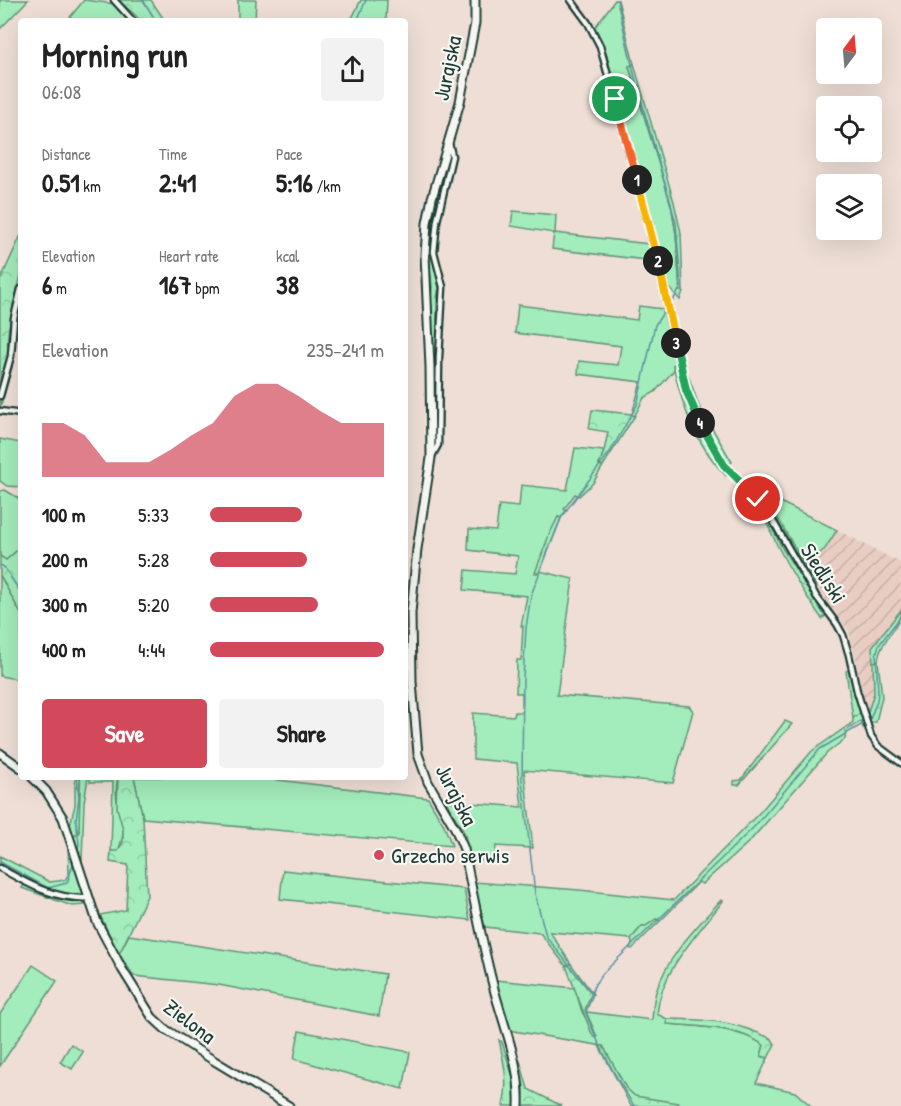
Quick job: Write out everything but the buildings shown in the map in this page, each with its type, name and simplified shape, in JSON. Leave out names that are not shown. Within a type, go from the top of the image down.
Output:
[{"type":"street","points":[[114,0],[130,18]]},
{"type":"street","name":"Jurajska","points":[[475,0],[475,24],[467,68],[449,142],[432,198],[426,242],[431,458],[417,549],[411,613],[412,682],[418,754],[428,782],[455,828],[464,849],[490,972],[517,1073],[520,1090],[519,1106]]},
{"type":"street","name":"Siedliski","points":[[571,0],[588,23],[600,46],[651,233],[686,390],[700,424],[724,465],[758,499],[769,514],[816,596],[837,624],[849,655],[857,692],[871,736],[878,746],[901,763]]},
{"type":"street","name":"Jurajska","points":[[431,458],[438,445],[443,287],[434,252],[437,221],[452,156],[449,142]]},
{"type":"street","points":[[0,396],[10,363],[14,318],[18,301]]},
{"type":"street","points":[[0,411],[18,414]]},
{"type":"street","points":[[0,753],[18,766]]},
{"type":"street","name":"Zielona","points":[[35,780],[46,791],[63,818],[103,933],[152,1017],[165,1029],[213,1060],[290,1106]]},
{"type":"street","points":[[0,868],[45,891],[70,898],[89,898]]},
{"type":"shaded area","points":[[837,530],[901,563],[901,610],[872,647],[874,693],[868,713],[866,713],[848,629],[828,604],[804,565],[825,549]]},
{"type":"green space","points":[[0,0],[28,0],[0,29]]},
{"type":"green space","points":[[84,0],[116,4],[127,18],[69,18]]},
{"type":"green space","points":[[119,0],[151,0],[163,18],[138,18]]},
{"type":"green space","points":[[238,0],[256,0],[255,18],[238,18]]},
{"type":"green space","points":[[361,0],[387,0],[386,18],[352,18]]},
{"type":"green space","points":[[615,0],[618,0],[634,64],[629,67],[671,204],[676,234],[680,290],[683,291],[680,300],[670,288],[667,289],[604,45],[595,27]]},
{"type":"green space","points":[[634,64],[681,233],[683,291],[680,291],[676,234],[671,204],[629,66]]},
{"type":"green space","points":[[448,157],[434,224],[432,253],[439,288],[437,297],[436,445],[433,448],[430,311],[432,287],[427,241],[434,199]]},
{"type":"green space","points":[[513,211],[556,215],[555,233],[649,244],[655,261],[552,249],[554,233],[511,226]]},
{"type":"green space","points":[[18,242],[18,287],[8,332],[12,367],[0,408],[0,281]]},
{"type":"green space","points":[[518,305],[637,320],[639,306],[663,309],[676,363],[673,365],[674,370],[655,392],[644,398],[634,417],[632,414],[641,382],[578,374],[579,361],[618,365],[621,346],[515,333]]},
{"type":"green space","points":[[676,363],[692,416],[729,473],[726,476],[706,451],[692,425],[677,381],[673,365]]},
{"type":"green space","points":[[688,375],[699,406],[732,462],[729,464],[708,433],[697,411],[686,376]]},
{"type":"green space","points":[[592,410],[632,414],[634,417],[603,466],[599,465],[608,432],[589,429]]},
{"type":"green space","points":[[0,439],[18,442],[18,487],[7,486],[0,481]]},
{"type":"green space","points":[[575,448],[604,451],[599,465],[603,466],[593,483],[579,496],[575,494],[564,509],[567,511],[561,518],[558,517],[538,573],[540,571],[573,579],[557,695],[689,706],[693,711],[673,783],[524,770],[533,848],[496,846],[494,861],[469,860],[465,834],[446,801],[522,807],[517,763],[473,759],[473,713],[514,716],[515,712],[522,712],[522,693],[516,693],[517,660],[521,660],[523,626],[521,626],[527,596],[464,590],[466,570],[515,574],[518,556],[468,550],[469,529],[496,531],[499,505],[519,507],[521,485],[567,490]]},
{"type":"green space","points":[[741,477],[774,499],[837,530],[825,549],[804,565],[765,498],[754,491]]},
{"type":"green space","points":[[5,490],[18,498],[18,550],[6,560],[0,556],[0,491]]},
{"type":"green space","points":[[754,491],[765,498],[771,506],[817,587],[814,589],[769,508]]},
{"type":"green space","points":[[748,493],[760,504],[782,548],[825,616],[822,619],[793,575],[761,513],[747,495]]},
{"type":"green space","points":[[558,517],[561,518],[540,571],[535,573],[549,535]]},
{"type":"green space","points":[[18,550],[18,608],[0,575],[0,556],[6,560]]},
{"type":"green space","points":[[0,575],[18,608],[18,679],[0,676]]},
{"type":"green space","points":[[901,610],[898,622],[882,646],[878,661],[873,662],[872,647]]},
{"type":"green space","points":[[878,661],[882,697],[876,722],[868,724],[866,718],[874,693],[873,662]]},
{"type":"green space","points":[[849,670],[860,713],[853,718],[846,671]]},
{"type":"green space","points":[[860,713],[868,713],[866,718],[868,724],[863,728],[861,721],[846,731],[845,739],[827,753],[750,841],[702,884],[699,882],[660,921],[656,919],[642,926],[631,939],[550,932],[571,964],[566,966],[540,933],[485,927],[474,882],[674,900],[761,811],[812,751],[853,722],[853,718]]},
{"type":"green space","points":[[785,721],[792,724],[739,785],[734,785],[734,781],[741,780]]},
{"type":"green space","points":[[75,780],[80,780],[79,833],[73,835],[70,825],[75,805]]},
{"type":"green space","points":[[80,780],[88,780],[84,803],[82,860],[80,860],[73,835],[79,833]]},
{"type":"green space","points":[[90,780],[118,780],[117,798],[123,832],[118,852],[111,851],[113,782],[90,782]]},
{"type":"green space","points":[[118,780],[135,780],[143,818],[147,896],[119,954],[100,915],[126,910],[128,865],[110,862],[111,851],[118,851],[123,842],[123,829],[117,808]]},
{"type":"green space","points":[[135,780],[277,780],[428,798],[444,825],[452,846],[143,818]]},
{"type":"green space","points":[[68,847],[84,892],[78,897],[44,890],[0,867],[0,856],[50,882],[65,880],[69,873]]},
{"type":"green space","points":[[283,870],[464,889],[470,920],[280,899]]},
{"type":"green space","points":[[24,885],[86,905],[72,906],[22,888]]},
{"type":"green space","points":[[721,900],[723,901],[673,968],[665,983],[657,1014],[667,1019],[668,1024],[730,1031],[764,1045],[761,1056],[768,1058],[756,1083],[795,1092],[811,1106],[677,1106],[677,1103],[635,1097],[626,1088],[603,1046],[508,1030],[496,980],[575,988],[582,1012],[597,1037],[586,1012],[652,1020],[655,995],[667,966],[693,931]]},
{"type":"green space","points":[[656,919],[660,921],[632,949],[629,948],[632,944],[631,939],[642,926]]},
{"type":"green space","points":[[129,935],[385,974],[379,1016],[219,985],[134,976],[119,954]]},
{"type":"green space","points":[[571,964],[593,994],[586,1012],[597,1037],[594,1037],[591,1032],[566,966]]},
{"type":"green space","points":[[33,965],[57,981],[0,1066],[0,1014]]},
{"type":"green space","points":[[667,1019],[709,1021],[733,1025],[772,1039],[775,1044],[768,1058],[761,1056],[764,1045],[742,1034],[717,1028],[667,1024]]},
{"type":"green space","points":[[299,1031],[410,1052],[403,1089],[294,1059]]},
{"type":"green space","points":[[499,1040],[502,1042],[515,1084],[516,1106],[503,1106],[506,1081]]},
{"type":"green space","points":[[71,1044],[83,1052],[72,1069],[60,1062]]},
{"type":"green space","points":[[599,1046],[603,1046],[626,1088],[635,1096],[678,1103],[677,1106],[631,1106]]},
{"type":"green space","points":[[517,1061],[520,1061],[528,1089],[562,1106],[523,1106],[524,1087]]},
{"type":"waterway","points":[[143,0],[154,18]]},
{"type":"waterway","points":[[358,18],[366,0]]},
{"type":"waterway","points":[[617,0],[636,82],[676,223],[681,287],[672,302]]},
{"type":"waterway","points":[[591,993],[546,936],[535,894],[522,780],[526,628],[531,595],[562,516],[610,452],[637,405],[655,325],[664,311]]},
{"type":"waterway","points":[[0,565],[4,567],[18,588]]},
{"type":"waterway","points":[[869,722],[878,693],[876,654],[879,645],[901,616]]},
{"type":"waterway","points":[[634,1106],[607,1060],[585,1010],[595,984],[603,973],[754,827],[820,749],[861,725]]},
{"type":"waterway","points":[[77,780],[79,797],[76,820],[79,844],[77,854]]},
{"type":"waterway","points":[[0,862],[48,888],[67,883],[74,861]]},
{"type":"place","name":"Grzecho serwis","points":[[379,855]]},
{"type":"route","points":[[615,99],[651,233],[686,390],[700,424],[724,465],[758,499]]}]
